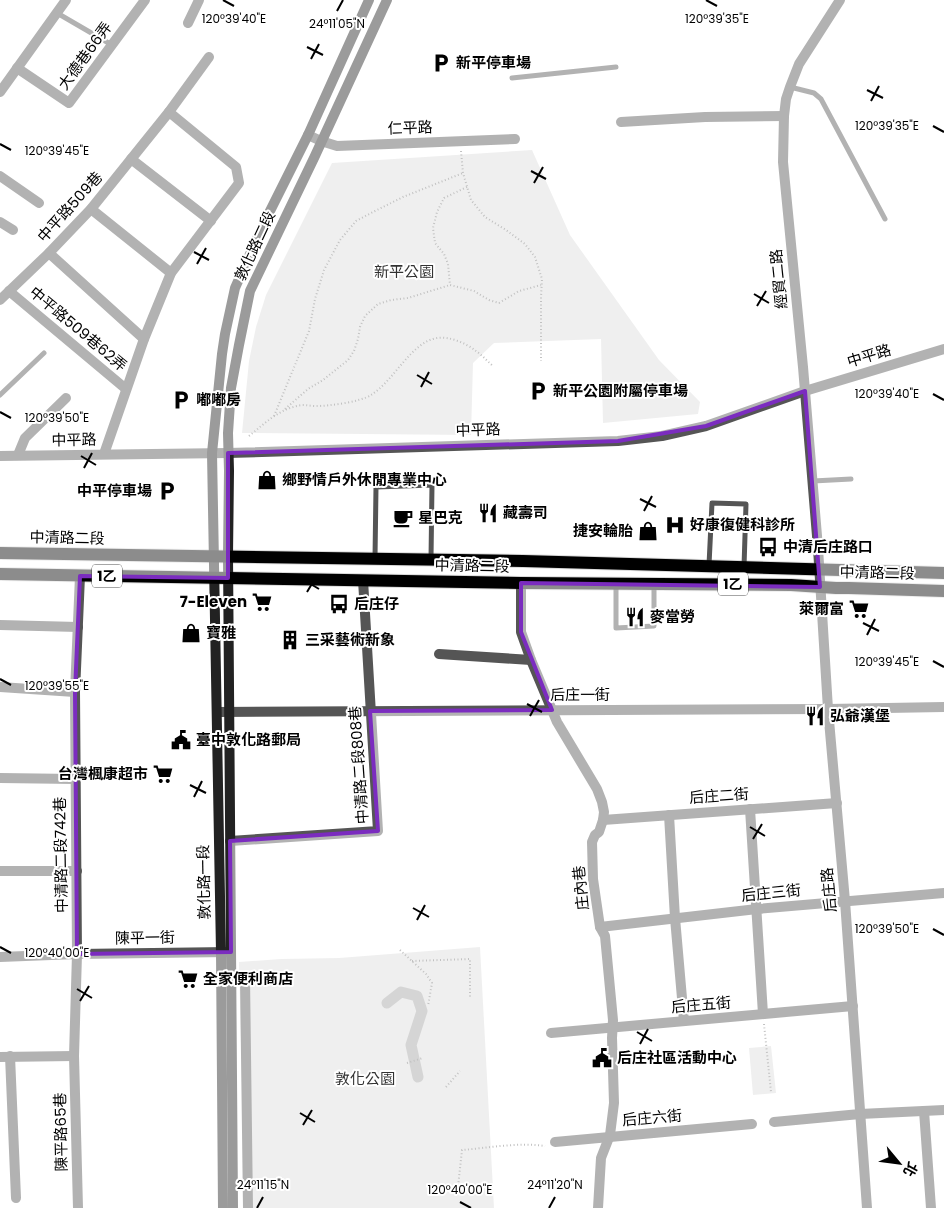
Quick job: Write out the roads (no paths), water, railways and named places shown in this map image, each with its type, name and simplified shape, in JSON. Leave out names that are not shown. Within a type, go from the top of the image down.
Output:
[{"type":"main road","name":"中清路二段","points":[[0,553],[431,559],[944,573]]},
{"type":"main road","name":"中清路二段","points":[[0,574],[521,583],[791,585],[944,590]]},
{"type":"street","points":[[0,92],[66,0]]},
{"type":"street","name":"大德巷66弄","points":[[18,68],[69,103],[145,0]]},
{"type":"street","points":[[188,23],[199,0]]},
{"type":"street","name":"敦化路二段","points":[[214,556],[212,453],[222,354],[235,288],[262,226],[308,135],[369,0]]},
{"type":"street","name":"敦化路二段","points":[[228,556],[228,433],[232,388],[250,292],[387,0]]},
{"type":"street","name":"經貿二路","points":[[819,569],[805,391],[783,162],[784,116],[786,99],[799,64],[840,0]]},
{"type":"street","name":"中平路509巷","points":[[0,300],[91,209],[132,159],[209,58]]},
{"type":"street","points":[[104,454],[144,339],[171,273],[239,184],[236,167],[168,112]]},
{"type":"street","points":[[622,122],[705,117],[784,116]]},
{"type":"street","name":"仁平路","points":[[308,135],[337,146],[515,139]]},
{"type":"street","points":[[132,159],[211,221]]},
{"type":"street","points":[[0,176],[39,203]]},
{"type":"street","points":[[91,209],[171,273]]},
{"type":"street","points":[[0,222],[13,230]]},
{"type":"street","points":[[48,253],[144,339]]},
{"type":"street","name":"中平路509巷62弄","points":[[10,291],[126,389]]},
{"type":"street","name":"中平路","points":[[0,456],[228,453],[618,441],[662,436],[706,426],[805,391],[944,349]]},
{"type":"street","points":[[18,456],[26,438],[66,398]]},
{"type":"street","name":"敦化路一段","points":[[214,556],[223,1208]]},
{"type":"street","name":"敦化路一段","points":[[228,556],[233,1208]]},
{"type":"street","name":"后庄路","points":[[819,569],[867,1208]]},
{"type":"street","name":"中清路二段742巷","points":[[77,954],[75,692],[80,576]]},
{"type":"street","name":"中清路二段808巷","points":[[230,841],[378,831],[363,580]]},
{"type":"street","points":[[521,583],[521,632],[552,710],[597,789],[604,812],[603,820]]},
{"type":"street","points":[[0,625],[78,627]]},
{"type":"street","points":[[439,654],[531,660]]},
{"type":"street","points":[[0,688],[75,692]]},
{"type":"street","name":"后庄一街","points":[[217,712],[944,706]]},
{"type":"street","points":[[0,778],[76,779]]},
{"type":"street","name":"后庄二街","points":[[603,820],[837,803]]},
{"type":"street","points":[[750,809],[764,1014]]},
{"type":"street","points":[[669,815],[684,1021]]},
{"type":"street","name":"庄內巷","points":[[598,1208],[602,1158],[610,1137],[614,1103],[613,1020],[605,936],[600,926],[593,879],[592,842],[603,820]]},
{"type":"street","points":[[0,871],[77,871]]},
{"type":"street","name":"后庄三街","points":[[600,926],[757,909],[944,893]]},
{"type":"street","name":"陳平一街","points":[[0,957],[231,952]]},
{"type":"street","name":"陳平路65巷","points":[[77,954],[74,1056],[78,1208]]},
{"type":"street","points":[[245,977],[248,1208]]},
{"type":"street","name":"后庄五街","points":[[551,1033],[853,1006]]},
{"type":"street","points":[[16,1198],[5,1057],[74,1056]]},
{"type":"street","points":[[774,1122],[860,1114],[944,1110]]},
{"type":"street","points":[[924,1111],[931,1208]]},
{"type":"street","name":"后庄六街","points":[[550,1144],[752,1124]]},
{"type":"lane","points":[[57,13],[112,45]]},
{"type":"lane","points":[[512,78],[616,67]]},
{"type":"lane","points":[[790,87],[814,93],[821,99],[885,219]]},
{"type":"lane","points":[[0,395],[44,353]]},
{"type":"lane","points":[[812,482],[851,479]]},
{"type":"lane","points":[[374,558],[376,487],[432,485],[431,559]]},
{"type":"lane","points":[[709,566],[712,503],[746,504],[744,567]]},
{"type":"lane","points":[[616,584],[616,628],[654,626],[654,584]]},
{"type":"waterway","points":[[387,1003],[401,992],[417,996],[422,1011],[411,1045],[418,1077]]},
{"type":"place","name":"新平停車場","points":[[441,63]]},
{"type":"place","name":"新平公園附屬停車場","points":[[538,391]]},
{"type":"place","name":"嘟嘟房","points":[[181,400]]},
{"type":"place","name":"鄉野情戶外休閒專業中心","points":[[267,480]]},
{"type":"place","name":"中平停車場","points":[[167,491]]},
{"type":"place","name":"藏壽司","points":[[488,513]]},
{"type":"place","name":"星巴克","points":[[403,518]]},
{"type":"place","name":"好康復健科診所","points":[[675,525]]},
{"type":"place","name":"捷安輪胎","points":[[648,531]]},
{"type":"place","name":"中清后庄路口","points":[[768,547]]},
{"type":"place","name":"7-Eleven","points":[[262,602]]},
{"type":"place","name":"后庄仔","points":[[339,604]]},
{"type":"place","name":"萊爾富","points":[[859,609]]},
{"type":"place","name":"麥當勞","points":[[635,617]]},
{"type":"place","name":"寶雅","points":[[191,633]]},
{"type":"place","name":"三采藝術新象","points":[[290,640]]},
{"type":"place","name":"弘爺漢堡","points":[[815,716]]},
{"type":"place","name":"臺中敦化路郵局","points":[[181,740]]},
{"type":"place","name":"台灣楓康超市","points":[[163,774]]},
{"type":"place","name":"全家便利商店","points":[[188,979]]},
{"type":"place","name":"后庄社區活動中心","points":[[602,1058]]},
{"type":"park label","name":"新平公園","points":[[404,272]]},
{"type":"park label","name":"敦化公園","points":[[365,1079]]}]
